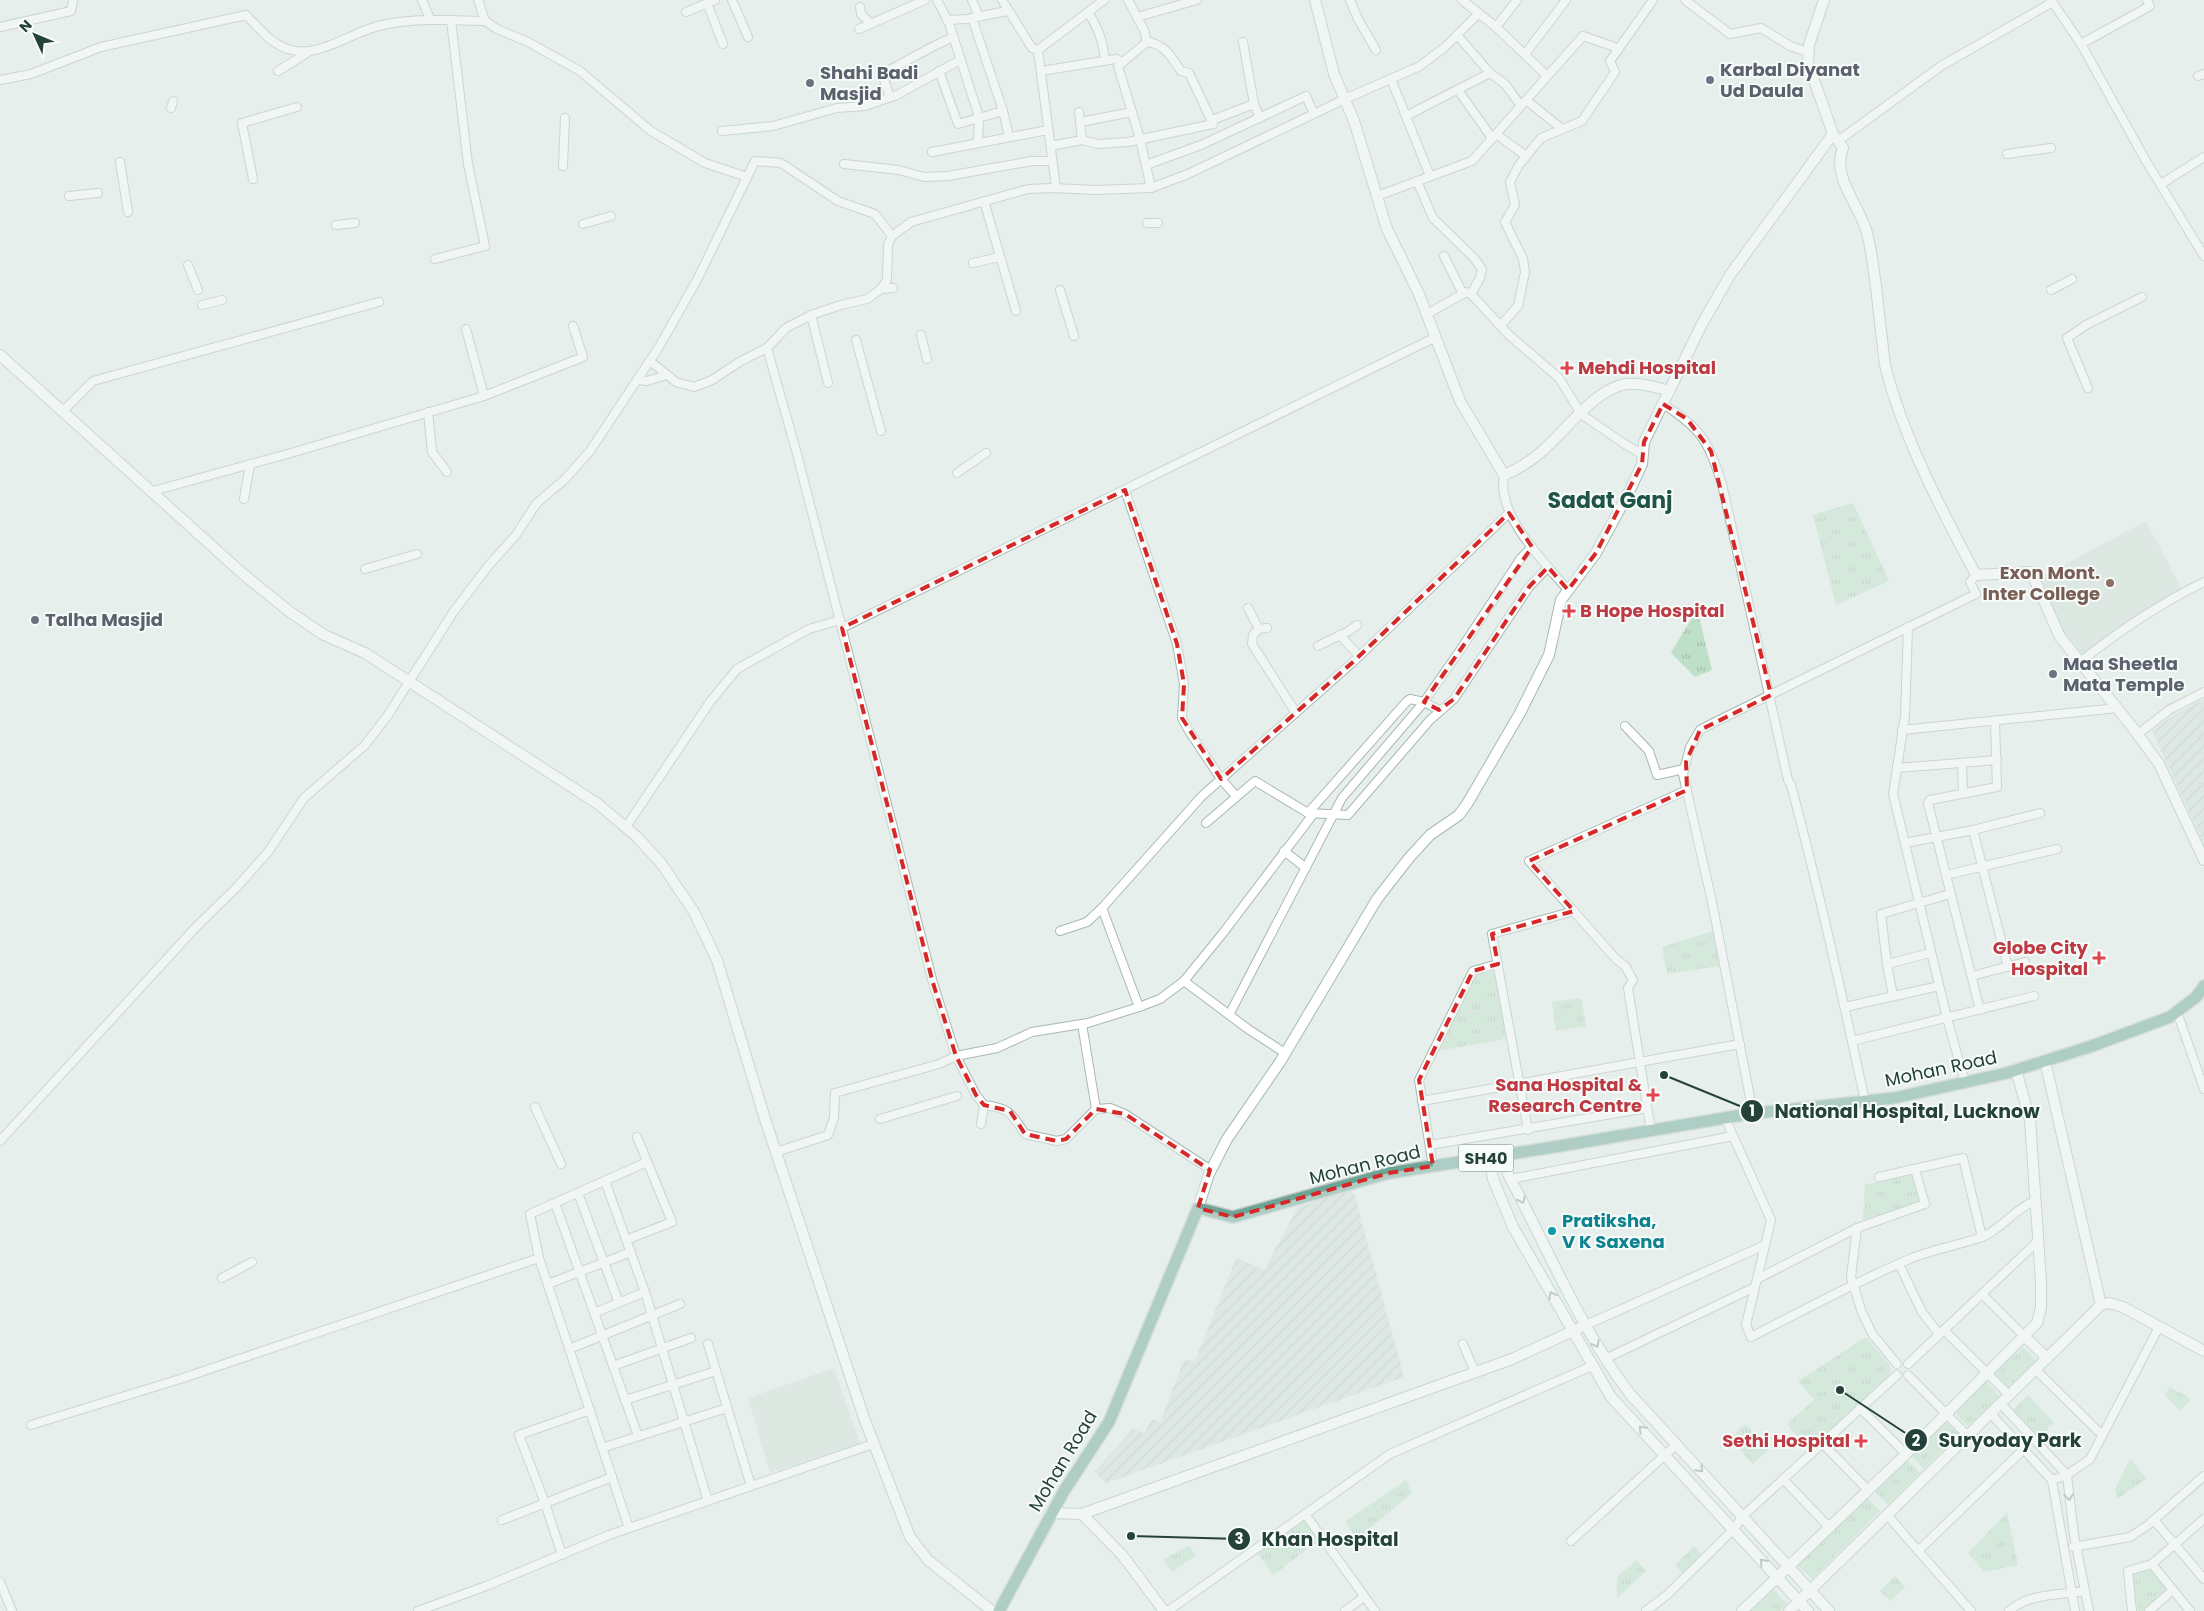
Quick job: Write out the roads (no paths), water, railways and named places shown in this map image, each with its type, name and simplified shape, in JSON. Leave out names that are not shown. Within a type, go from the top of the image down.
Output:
[{"type":"main road","name":"Mohan Road","points":[[999,1611],[1052,1513],[1109,1422],[1198,1208],[1233,1217],[1389,1173],[1753,1113],[1894,1098],[2016,1070],[2100,1043],[2170,1017],[2196,997],[2204,986]]},
{"type":"street","points":[[0,27],[71,11],[73,0]]},
{"type":"street","points":[[422,0],[430,19]]},
{"type":"street","points":[[478,0],[485,21]]},
{"type":"street","points":[[732,0],[748,37]]},
{"type":"street","points":[[859,30],[925,0]]},
{"type":"street","points":[[937,0],[954,37],[979,117],[978,142]]},
{"type":"street","points":[[972,0],[975,18],[1009,136]]},
{"type":"street","points":[[1002,0],[1032,48],[1038,50]]},
{"type":"street","points":[[1038,50],[1104,0]]},
{"type":"street","points":[[1128,0],[1144,30],[1147,42]]},
{"type":"street","points":[[1137,17],[1197,0]]},
{"type":"street","points":[[1315,0],[1334,74],[1354,121],[1387,229],[1419,294],[1460,401],[1504,475],[1501,487],[1509,513],[1532,547],[1568,590]]},
{"type":"street","points":[[1350,0],[1358,19],[1376,50]]},
{"type":"street","points":[[1462,0],[1496,26],[1547,76]]},
{"type":"street","points":[[1496,26],[1517,0]]},
{"type":"street","points":[[1525,54],[1566,0]]},
{"type":"street","points":[[1501,325],[1518,306],[1524,272],[1523,259],[1505,222],[1515,205],[1510,182],[1526,156],[1541,138],[1561,128],[1582,121],[1615,72],[1610,61],[1653,0]]},
{"type":"street","points":[[1685,0],[1730,34],[1761,28],[1790,46],[1808,52]]},
{"type":"street","points":[[1824,0],[1808,52],[1808,63],[1836,137],[1843,148],[1838,159],[1845,186],[1866,231],[1874,268],[1886,368],[1904,421],[1940,506],[1976,575]]},
{"type":"street","points":[[2081,44],[2150,6],[2147,0]]},
{"type":"street","points":[[1198,1208],[1211,1170],[1227,1139],[1286,1053],[1377,900],[1409,858],[1430,835],[1459,815],[1467,804],[1520,713],[1548,655],[1561,600],[1596,553],[1630,490],[1642,464],[1644,442],[1702,324],[1730,275],[1836,137],[1941,66],[2052,1],[2081,44],[2204,256]]},
{"type":"street","points":[[686,12],[711,2],[723,44]]},
{"type":"street","points":[[860,7],[861,14],[872,24]]},
{"type":"street","points":[[947,20],[975,18],[1007,10]]},
{"type":"street","points":[[1088,12],[1099,29],[1104,45],[1105,60]]},
{"type":"street","points":[[650,361],[676,382],[694,387],[712,380],[742,360],[767,348],[786,328],[811,315],[867,299],[881,289],[887,280],[888,246],[892,236],[911,222],[1028,190],[1056,188],[1095,190],[1151,188],[1188,174],[1345,99],[1420,66],[1445,47],[1478,13]]},
{"type":"street","points":[[0,80],[32,74],[101,47],[246,15],[272,42],[284,48],[307,53]]},
{"type":"street","points":[[278,71],[307,53],[327,48],[369,28],[430,19],[485,21],[580,71],[651,131],[676,146],[706,163],[747,177]]},
{"type":"street","points":[[434,259],[485,246],[468,164],[451,20]]},
{"type":"street","points":[[1457,35],[1490,72],[1524,103],[1561,128]]},
{"type":"street","points":[[1377,196],[1472,161],[1583,36],[1618,48]]},
{"type":"street","points":[[890,98],[882,74],[954,37]]},
{"type":"street","points":[[1051,146],[1082,140],[1098,144],[1140,139],[1213,124],[1189,73],[1181,71],[1168,51],[1158,43],[1147,42],[1118,66],[1140,139],[1151,188]]},
{"type":"street","points":[[1243,42],[1254,104],[1260,118]]},
{"type":"street","points":[[1038,50],[1056,188]]},
{"type":"street","points":[[1041,72],[1105,60],[1116,59],[1123,62]]},
{"type":"street","points":[[722,131],[773,126],[837,108],[865,106],[890,98],[960,60]]},
{"type":"street","points":[[940,70],[958,124],[1003,111]]},
{"type":"street","points":[[1406,116],[1490,72]]},
{"type":"street","points":[[1391,79],[1430,176]]},
{"type":"street","points":[[1458,90],[1494,136],[1526,156]]},
{"type":"street","points":[[1146,165],[1201,145],[1306,96],[1314,114]]},
{"type":"street","points":[[1212,120],[1254,104]]},
{"type":"street","points":[[253,179],[242,123],[297,107]]},
{"type":"street","points":[[1079,112],[1082,140]]},
{"type":"street","points":[[1080,122],[1132,112]]},
{"type":"street","points":[[563,166],[565,118]]},
{"type":"street","points":[[932,152],[1048,130]]},
{"type":"street","points":[[2007,154],[2051,148]]},
{"type":"street","points":[[2161,184],[2204,157]]},
{"type":"street","points":[[0,1141],[197,926],[237,887],[268,852],[304,798],[365,745],[388,715],[454,611],[488,565],[516,535],[536,504],[565,479],[590,451],[650,361],[698,278],[755,161],[781,163],[838,201],[876,214],[892,236]]},
{"type":"street","points":[[844,164],[900,170],[924,177],[948,176],[1032,161],[1052,161]]},
{"type":"street","points":[[120,162],[128,212]]},
{"type":"street","points":[[1417,181],[1433,218],[1474,258],[1482,269],[1480,278],[1471,294]]},
{"type":"street","points":[[69,196],[98,193]]},
{"type":"street","points":[[984,201],[1016,311]]},
{"type":"street","points":[[583,224],[610,216]]},
{"type":"street","points":[[1147,222],[1158,223]]},
{"type":"street","points":[[336,225],[355,223]]},
{"type":"street","points":[[1444,256],[1462,294]]},
{"type":"street","points":[[973,263],[999,257]]},
{"type":"street","points":[[188,265],[198,290]]},
{"type":"street","points":[[2052,290],[2072,279]]},
{"type":"street","points":[[881,289],[894,288]]},
{"type":"street","points":[[1060,290],[1074,336]]},
{"type":"street","points":[[1427,314],[1466,292],[1471,294],[1509,335],[1559,378],[1581,414],[1643,455]]},
{"type":"street","points":[[2088,388],[2067,338],[2086,325],[2142,298]]},
{"type":"street","points":[[202,305],[222,300]]},
{"type":"street","points":[[62,412],[93,381],[379,302]]},
{"type":"street","points":[[811,315],[828,383]]},
{"type":"street","points":[[153,491],[484,396],[583,357],[573,326]]},
{"type":"street","points":[[466,329],[484,396]]},
{"type":"street","points":[[921,335],[927,360]]},
{"type":"street","points":[[626,827],[710,702],[737,669],[809,629],[841,624],[1125,490],[1436,338]]},
{"type":"street","points":[[856,340],[881,431]]},
{"type":"street","points":[[767,348],[841,624],[932,984],[956,1056],[984,1106],[981,1124]]},
{"type":"street","points":[[0,355],[243,574],[290,612],[324,635],[364,653],[409,681],[598,804],[626,827],[661,864],[694,912],[717,960],[776,1152],[873,1444],[910,1537],[928,1560],[992,1611]]},
{"type":"street","points":[[637,380],[647,380],[668,375]]},
{"type":"street","points":[[1504,475],[1517,469],[1540,453],[1607,392],[1626,384],[1647,385],[1669,391]]},
{"type":"street","points":[[1663,404],[1687,419],[1711,451],[1722,484],[1788,780],[1791,785],[1825,916],[1865,1101]]},
{"type":"street","points":[[428,412],[432,452],[447,472]]},
{"type":"street","points":[[957,473],[986,453]]},
{"type":"street","points":[[244,499],[250,464]]},
{"type":"street","points":[[1125,490],[1177,644],[1184,684],[1182,718],[1221,779],[1236,796]]},
{"type":"street","points":[[1060,931],[1087,922],[1102,908],[1202,796],[1359,656],[1509,513]]},
{"type":"street","points":[[1229,1015],[1342,798],[1424,702],[1521,558],[1532,547]]},
{"type":"street","points":[[365,569],[417,554]]},
{"type":"street","points":[[1206,822],[1255,781],[1311,813],[1348,815],[1439,710],[1454,699],[1529,586],[1548,567]]},
{"type":"street","points":[[1753,1113],[1687,790],[1684,770],[1690,747],[1700,730],[1976,594],[1970,582],[1976,575],[2031,572],[2060,637],[2118,708],[2159,764],[2204,860]]},
{"type":"street","points":[[2080,662],[2119,631],[2174,597],[2204,582]]},
{"type":"street","points":[[1248,608],[1263,628],[1253,635],[1252,644],[1296,713]]},
{"type":"street","points":[[1318,646],[1357,625]]},
{"type":"street","points":[[1908,628],[1902,730],[1893,794],[1920,902],[1930,953],[1965,1082]]},
{"type":"street","points":[[1340,635],[1359,656]]},
{"type":"street","points":[[2138,734],[2169,710],[2204,692]]},
{"type":"street","points":[[776,1152],[828,1135],[834,1118],[835,1093],[940,1064],[956,1056],[997,1048],[1032,1032],[1082,1024],[1160,999],[1184,981],[1223,933],[1311,813],[1405,703],[1410,699],[1424,702],[1439,710]]},
{"type":"street","points":[[1902,730],[2118,708]]},
{"type":"street","points":[[1980,1010],[1950,894],[1929,801],[1996,789],[1997,760],[1994,721]]},
{"type":"street","points":[[1625,726],[1649,751],[1657,775],[1684,770]]},
{"type":"street","points":[[1897,768],[1997,760]]},
{"type":"street","points":[[1962,763],[1963,794]]},
{"type":"street","points":[[1651,1131],[1628,988],[1633,980],[1625,966],[1616,959],[1529,861],[1687,790]]},
{"type":"street","points":[[1905,843],[1973,830],[2040,813]]},
{"type":"street","points":[[1973,830],[2008,967]]},
{"type":"street","points":[[1946,875],[2057,849]]},
{"type":"street","points":[[1284,852],[1306,868]]},
{"type":"street","points":[[1893,996],[1881,913],[1950,894]]},
{"type":"street","points":[[1102,908],[1139,1007]]},
{"type":"street","points":[[1528,1130],[1492,934],[1574,911]]},
{"type":"street","points":[[1887,964],[1930,953]]},
{"type":"street","points":[[1972,976],[2025,962]]},
{"type":"street","points":[[1433,1166],[1419,1080],[1473,971],[1498,964]]},
{"type":"street","points":[[1184,981],[1229,1015],[1286,1053]]},
{"type":"street","points":[[1845,1007],[1939,986]]},
{"type":"street","points":[[1852,1041],[2034,996]]},
{"type":"street","points":[[2177,1012],[2204,1089]]},
{"type":"street","points":[[1082,1024],[1096,1108]]},
{"type":"street","points":[[1422,1101],[1740,1044]]},
{"type":"street","points":[[2045,1061],[2101,1305]]},
{"type":"street","points":[[1742,1611],[1906,1454],[2037,1323],[2041,1308],[2030,1120],[2016,1070]]},
{"type":"street","points":[[880,1119],[956,1096]]},
{"type":"street","points":[[984,1106],[1001,1107],[1010,1111],[1025,1134],[1057,1141],[1066,1139],[1096,1108],[1110,1108],[1125,1114],[1211,1170]]},
{"type":"street","points":[[535,1107],[561,1164]]},
{"type":"street","points":[[1430,1145],[1528,1130],[1647,1108]]},
{"type":"street","points":[[1725,1118],[1771,1220],[1746,1324],[1751,1337],[1854,1284],[1899,1264],[1982,1237],[1994,1231],[2024,1205],[2035,1201]]},
{"type":"street","points":[[1511,1179],[1733,1136]]},
{"type":"street","points":[[626,1240],[672,1222],[637,1137]]},
{"type":"street","points":[[1495,1156],[1511,1179],[1605,1359],[1630,1394],[1744,1516],[1829,1611]]},
{"type":"street","points":[[1495,1156],[1493,1179],[1521,1240],[1572,1332],[1611,1396],[1808,1611]]},
{"type":"street","points":[[1879,1177],[1962,1158],[1982,1237]]},
{"type":"street","points":[[629,1528],[539,1258],[530,1214],[647,1162]]},
{"type":"street","points":[[1605,1359],[1756,1283],[1856,1228],[1926,1204],[1915,1169]]},
{"type":"street","points":[[604,1181],[645,1292],[708,1501]]},
{"type":"street","points":[[578,1193],[618,1303]]},
{"type":"street","points":[[555,1203],[638,1436]]},
{"type":"street","points":[[1856,1228],[1852,1277],[1862,1313],[1873,1335],[1897,1364]]},
{"type":"street","points":[[1521,1240],[1538,1232]]},
{"type":"street","points":[[1908,1364],[2038,1241]]},
{"type":"street","points":[[1052,1513],[1082,1514],[1512,1359],[1765,1245]]},
{"type":"street","points":[[548,1284],[631,1252]]},
{"type":"street","points":[[31,1425],[189,1376],[539,1258]]},
{"type":"street","points":[[222,1278],[252,1262]]},
{"type":"street","points":[[1899,1264],[1922,1312],[2009,1395]]},
{"type":"street","points":[[594,1313],[645,1292]]},
{"type":"street","points":[[1982,1294],[2047,1358]]},
{"type":"street","points":[[1789,1611],[2101,1305],[2109,1302],[2123,1307],[2204,1351]]},
{"type":"street","points":[[569,1349],[680,1304]]},
{"type":"street","points":[[2052,1480],[2066,1476],[2090,1459],[2159,1327]]},
{"type":"street","points":[[613,1366],[692,1338]]},
{"type":"street","points":[[708,1344],[751,1486]]},
{"type":"street","points":[[1463,1344],[1475,1372]]},
{"type":"street","points":[[1897,1364],[1902,1362],[1908,1364]]},
{"type":"street","points":[[1897,1364],[1895,1370],[1897,1375]]},
{"type":"street","points":[[1908,1364],[1910,1369],[1908,1375]]},
{"type":"street","points":[[1168,1611],[1390,1454],[1592,1366]]},
{"type":"street","points":[[2036,1369],[2102,1436]]},
{"type":"street","points":[[625,1400],[716,1371]]},
{"type":"street","points":[[1897,1375],[1903,1377],[1908,1375]]},
{"type":"street","points":[[1646,1611],[1668,1594],[1734,1529],[1744,1516],[1897,1375]]},
{"type":"street","points":[[1908,1375],[1968,1436]]},
{"type":"street","points":[[2001,1404],[2066,1476],[2076,1546],[2089,1611]]},
{"type":"street","points":[[602,1448],[727,1408]]},
{"type":"street","points":[[1860,1408],[1906,1454]]},
{"type":"street","points":[[562,1555],[546,1503],[519,1435],[590,1410]]},
{"type":"street","points":[[1991,1414],[2052,1480],[2075,1611]]},
{"type":"street","points":[[1822,1443],[1868,1490]]},
{"type":"street","points":[[418,1611],[629,1528],[873,1444]]},
{"type":"street","points":[[1572,1541],[1677,1444]]},
{"type":"street","points":[[1918,1551],[2024,1449]]},
{"type":"street","points":[[2064,1548],[2130,1536],[2154,1520],[2204,1476]]},
{"type":"street","points":[[502,1520],[612,1477]]},
{"type":"street","points":[[1783,1479],[1829,1528]]},
{"type":"street","points":[[1082,1514],[1123,1556],[1164,1611]]},
{"type":"street","points":[[1305,1514],[1375,1611]]},
{"type":"street","points":[[1887,1515],[1971,1611]]},
{"type":"street","points":[[2154,1520],[2204,1579]]},
{"type":"street","points":[[2132,1611],[2128,1571],[2152,1564],[2202,1524]]},
{"type":"street","points":[[2152,1564],[2190,1611]]},
{"type":"street","points":[[0,1582],[12,1611]]},
{"type":"street","points":[[2149,1611],[2173,1590]]},
{"type":"street","points":[[2010,1611],[2019,1602],[2085,1591]]},
{"type":"street","points":[[1345,1611],[1364,1597]]},
{"type":"place","name":"Karbal Diyanat Ud Daula","points":[[1710,80]]},
{"type":"place","name":"Shahi Badi Masjid","points":[[810,83]]},
{"type":"place","name":"Mehdi Hospital","points":[[1567,368]]},
{"type":"place","name":"Exon Mont. Inter College","points":[[2110,583]]},
{"type":"place","name":"B Hope Hospital","points":[[1569,611]]},
{"type":"place","name":"Talha Masjid","points":[[35,620]]},
{"type":"place","name":"Maa Sheetla Mata Temple","points":[[2053,674]]},
{"type":"place","name":"Globe City Hospital","points":[[2099,958]]},
{"type":"place","name":"National Hospital, Lucknow","points":[[1664,1075]]},
{"type":"place","name":"Sana Hospital & Research Centre","points":[[1653,1095]]},
{"type":"place","name":"Pratiksha, V K Saxena","points":[[1552,1231]]},
{"type":"place","name":"Suryoday Park","points":[[1840,1390]]},
{"type":"place","name":"Sethi Hospital","points":[[1861,1441]]},
{"type":"place","name":"Khan Hospital","points":[[1131,1536]]},
{"type":"district","name":"Sadat Ganj","points":[[1610,500]]}]
